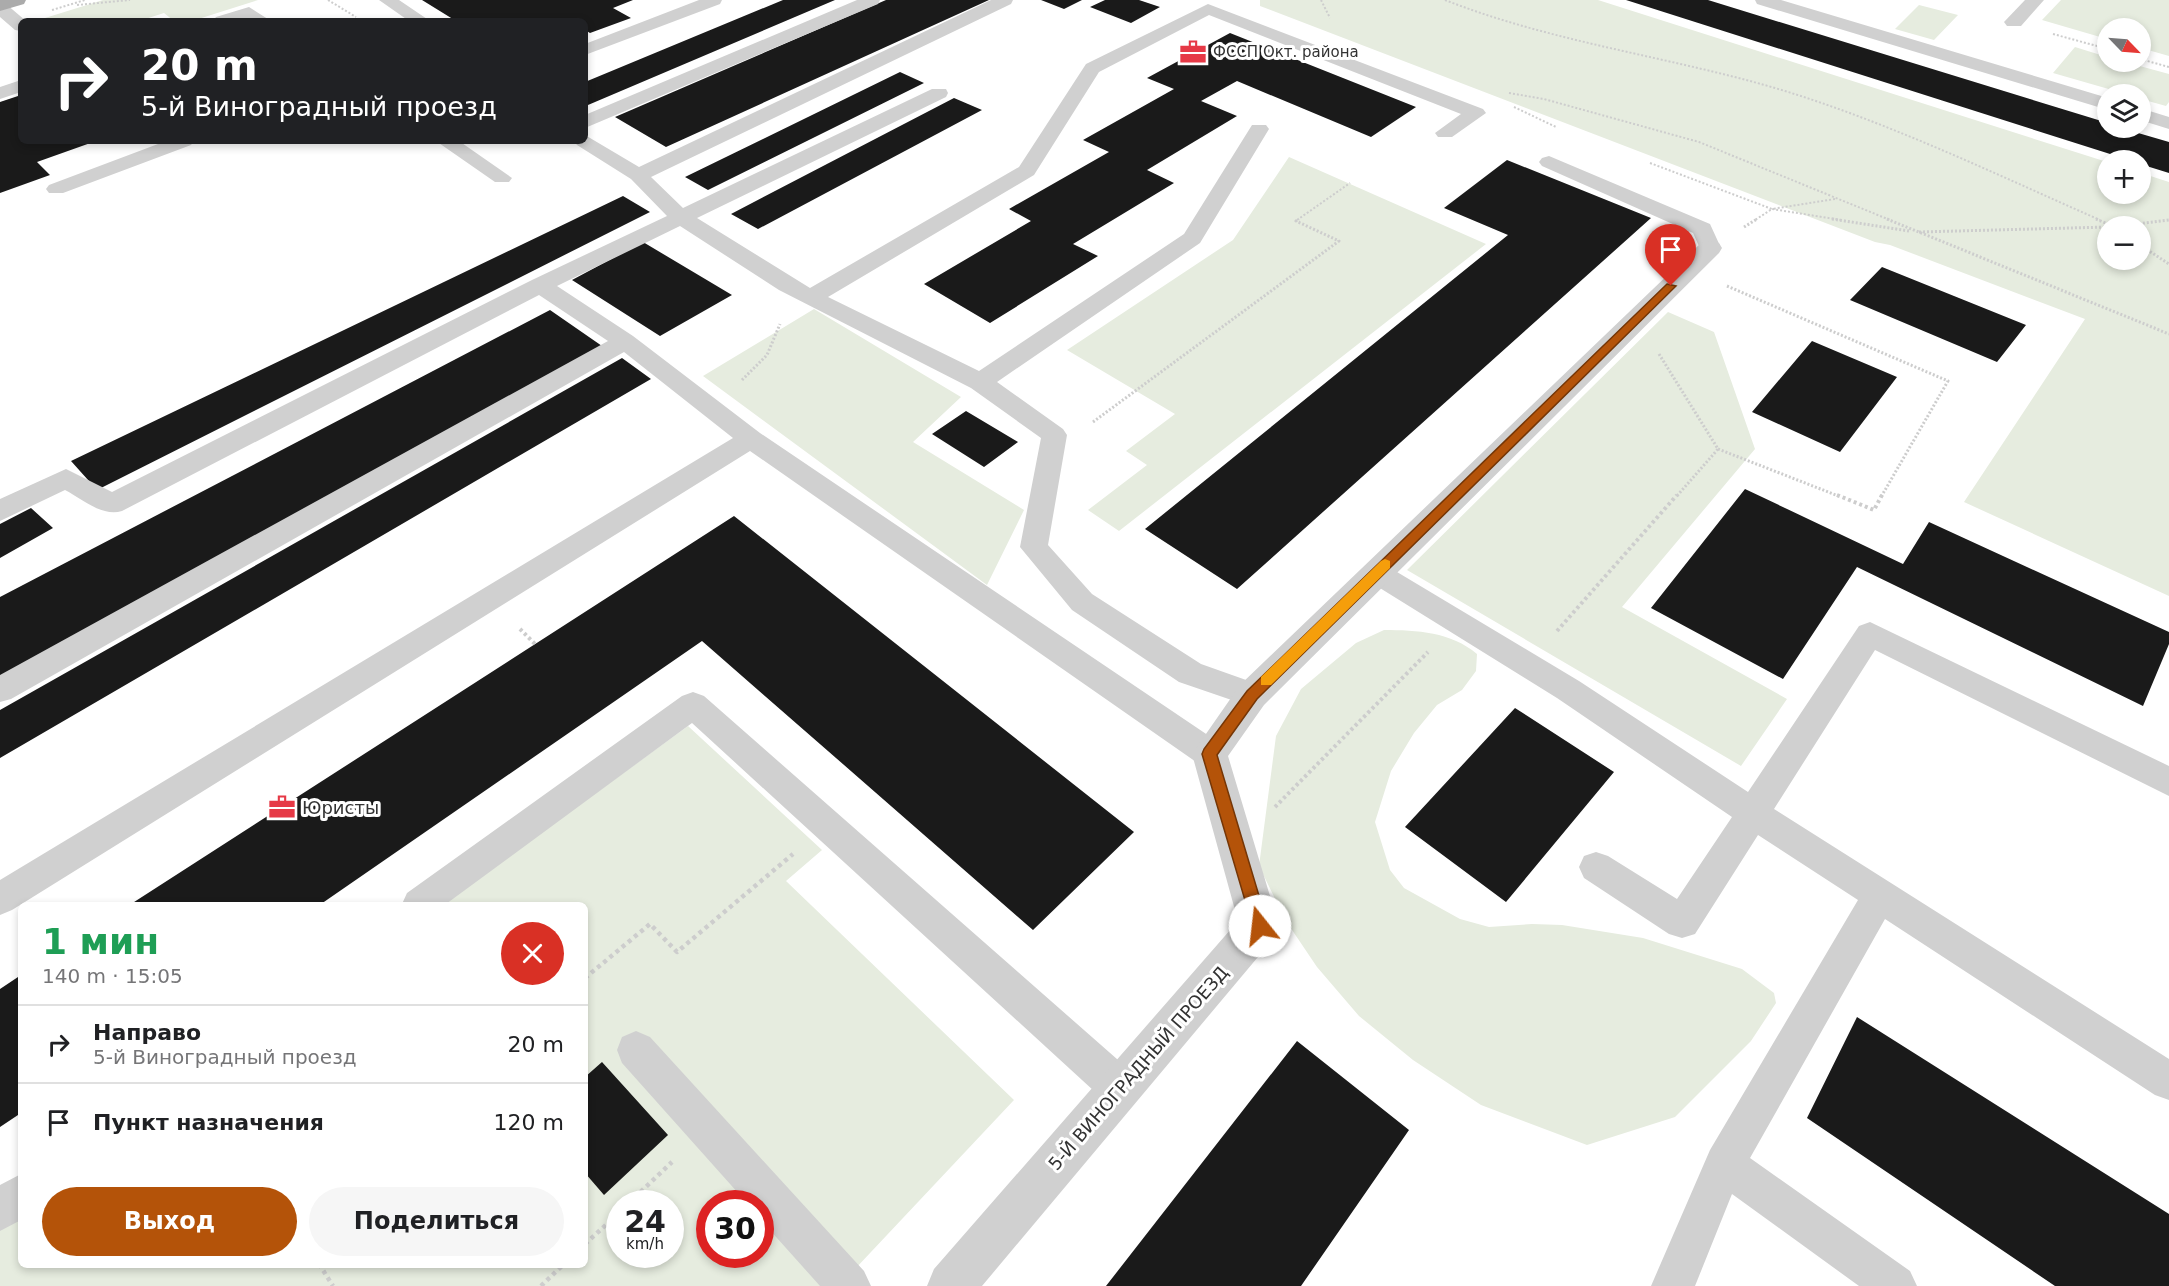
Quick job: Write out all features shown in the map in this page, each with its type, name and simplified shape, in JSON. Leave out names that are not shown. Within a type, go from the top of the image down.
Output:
[{"type":"main road","points":[[0,6],[17,0]]},
{"type":"street","points":[[2014,22],[2035,0]]},
{"type":"street","points":[[1210,754],[1252,695],[1699,259]]},
{"type":"street","name":"5-Й ВИНОГРАДНЫЙ ПРОЕЗД","points":[[951,1286],[1260,926],[1210,754]]},
{"type":"lane","points":[[387,0],[416,18]]},
{"type":"lane","points":[[588,49],[714,0]]},
{"type":"lane","points":[[588,121],[872,0]]},
{"type":"lane","points":[[638,175],[1005,0]]},
{"type":"lane","points":[[1763,0],[2097,101]]},
{"type":"lane","points":[[0,6],[18,23]]},
{"type":"lane","points":[[811,297],[1028,171],[1092,68],[1208,9],[1476,112],[1445,133]]},
{"type":"lane","points":[[231,18],[249,12],[258,18]]},
{"type":"lane","points":[[0,93],[18,87]]},
{"type":"lane","points":[[0,511],[66,478],[112,504],[540,285],[679,216],[939,93]]},
{"type":"lane","points":[[2151,117],[2169,123]]},
{"type":"lane","points":[[980,382],[1192,238],[1259,129]]},
{"type":"lane","points":[[56,189],[176,144]]},
{"type":"lane","points":[[451,144],[502,178]]},
{"type":"lane","points":[[588,144],[638,175],[679,216],[787,285],[980,382],[1054,435],[1034,547],[1082,602],[1190,673],[1252,695]]},
{"type":"lane","points":[[1549,162],[1702,229],[1699,259]]},
{"type":"lane","points":[[540,285],[625,341],[751,439],[1210,754]]},
{"type":"lane","points":[[0,690],[625,341]]},
{"type":"lane","points":[[0,898],[751,439]]},
{"type":"lane","points":[[1377,573],[1528,663],[1687,766],[1753,814],[2169,1081]]},
{"type":"lane","points":[[1596,867],[1682,922],[1870,634],[2169,782]]},
{"type":"lane","points":[[422,902],[693,705],[1120,1088]]},
{"type":"lane","points":[[1673,1286],[1724,1164],[1880,895]]},
{"type":"lane","points":[[636,1050],[849,1286]]},
{"type":"lane","points":[[1724,1164],[1895,1286]]},
{"type":"lane","points":[[0,1210],[18,1197]]},
{"type":"path","points":[[67,5],[130,0]]},
{"type":"path","points":[[328,0],[357,18]]},
{"type":"path","points":[[1445,0],[1472,12],[1570,40],[1696,67],[1778,90],[1885,129],[2097,219]]},
{"type":"path","points":[[2014,22],[2097,46]]},
{"type":"path","points":[[2151,62],[2169,67]]},
{"type":"path","points":[[1498,91],[1544,99],[1699,142],[2169,334]]},
{"type":"path","points":[[1051,452],[1339,241],[1296,221],[1350,183]]},
{"type":"path","points":[[1835,199],[1772,209],[1916,232],[2097,227]]},
{"type":"path","points":[[2151,222],[2169,220]]},
{"type":"path","points":[[2151,252],[2169,264]]},
{"type":"path","points":[[1638,320],[1718,449],[1874,510],[1948,381],[1699,259]]},
{"type":"path","points":[[710,406],[759,367],[777,341],[787,285]]},
{"type":"path","points":[[1528,663],[1718,449]]},
{"type":"path","points":[[1237,846],[1459,622]]},
{"type":"path","points":[[588,976],[650,924],[677,952],[828,825]]},
{"type":"path","points":[[643,1190],[707,1128]]},
{"type":"path","points":[[588,1241],[606,1225]]},
{"type":"path","points":[[322,1268],[333,1286]]},
{"type":"path","points":[[541,1286],[560,1268]]},
{"type":"shaded area","points":[[103,0],[258,0],[201,18],[170,18],[164,13],[148,18],[45,18]]},
{"type":"shaded area","points":[[1260,0],[1598,0],[2097,159],[2097,204],[2151,204],[2151,176],[2169,182],[2169,596],[1964,502],[2085,319],[1890,245],[1875,242],[1260,6]]},
{"type":"shaded area","points":[[2061,0],[2169,0],[2169,56],[2151,51],[2151,18],[2097,18],[2097,36],[2042,20]]},
{"type":"shaded area","points":[[1919,5],[1958,15],[1934,40],[1895,29]]},
{"type":"shaded area","points":[[2075,47],[2097,54],[2097,72],[2151,72],[2151,69],[2169,74],[2169,102],[2166,106],[2151,102],[2151,84],[2097,86],[2053,73]]},
{"type":"shaded area","points":[[1289,157],[1486,244],[1119,531],[1088,510],[1147,465],[1126,451],[1175,414],[1067,350],[1233,240]]},
{"type":"shaded area","points":[[814,309],[961,397],[913,442],[1024,510],[987,585],[703,376]]},
{"type":"shaded area","points":[[1668,312],[1714,332],[1755,449],[1622,607],[1787,699],[1741,766],[1407,570]]},
{"type":"shaded area","points":[[1384,630],[1421,632],[1445,637],[1477,654],[1476,671],[1462,690],[1437,705],[1414,733],[1391,771],[1375,822],[1390,870],[1404,888],[1460,919],[1489,927],[1532,924],[1562,925],[1643,938],[1742,969],[1774,993],[1776,1003],[1751,1041],[1675,1117],[1587,1145],[1481,1105],[1413,1060],[1359,1016],[1317,967],[1286,921],[1259,866],[1276,736],[1301,689],[1356,643]]},
{"type":"shaded area","points":[[688,726],[822,850],[786,881],[1014,1100],[839,1286],[0,1286],[0,1228],[18,1215],[18,1268],[588,1268],[588,902],[446,902]]},
{"type":"building","points":[[422,0],[633,0],[613,8],[631,18],[590,33],[588,32],[588,18],[451,18]]},
{"type":"building","points":[[783,0],[835,0],[588,105],[588,81]]},
{"type":"building","points":[[886,0],[989,0],[666,147],[615,117]]},
{"type":"building","points":[[1041,0],[1082,0],[1064,9]]},
{"type":"building","points":[[1105,0],[1139,0],[1160,7],[1131,23],[1090,7]]},
{"type":"building","points":[[1626,0],[1708,0],[2097,120],[2097,138],[2151,137],[2169,142],[2169,173],[2151,167],[2151,150],[2098,150]]},
{"type":"building","points":[[1230,33],[1416,107],[1371,137],[1237,81],[1201,101],[1237,116],[1147,170],[1174,183],[1073,244],[1098,256],[990,323],[924,284],[1031,221],[1009,209],[1109,152],[1083,140],[1174,89],[1147,78]]},
{"type":"building","points":[[900,72],[924,83],[708,190],[685,177]]},
{"type":"building","points":[[18,96],[18,144],[88,144],[37,162],[50,175],[0,193],[0,102]]},
{"type":"building","points":[[954,98],[982,110],[758,229],[731,214]]},
{"type":"building","points":[[1507,160],[1651,218],[1237,589],[1145,529],[1508,235],[1444,208]]},
{"type":"building","points":[[623,196],[650,212],[97,490],[71,461]]},
{"type":"building","points":[[643,242],[732,295],[660,336],[572,280]]},
{"type":"building","points":[[1882,267],[2026,325],[1997,362],[1850,300]]},
{"type":"building","points":[[550,310],[602,346],[0,678],[0,597]]},
{"type":"building","points":[[1812,341],[1897,377],[1840,452],[1752,412]]},
{"type":"building","points":[[622,358],[651,379],[0,758],[0,710]]},
{"type":"building","points":[[966,411],[1018,442],[984,467],[932,434]]},
{"type":"building","points":[[1745,489],[1903,564],[1929,522],[2169,632],[2169,644],[2143,706],[1857,567],[1783,679],[1651,608]]},
{"type":"building","points":[[31,508],[53,528],[0,558],[0,524]]},
{"type":"building","points":[[734,516],[1134,832],[1033,930],[702,641],[324,902],[134,902]]},
{"type":"building","points":[[1515,708],[1614,772],[1506,902],[1405,827]]},
{"type":"building","points":[[18,977],[18,1115],[0,1127],[0,989]]},
{"type":"building","points":[[1857,1017],[2169,1214],[2169,1286],[2055,1286],[1807,1118]]},
{"type":"building","points":[[1297,1041],[1409,1130],[1301,1286],[1106,1286]]},
{"type":"building","points":[[602,1062],[668,1135],[609,1190],[606,1190],[604,1195],[588,1176],[588,1074]]},
{"type":"slow traffic","points":[[1266,681],[1385,564]]},
{"type":"place","name":"ФССП Окт. района","points":[[1193,52]]},
{"type":"place","name":"Юристы","points":[[282,807]]},
{"type":"route","points":[[1260,926],[1210,754],[1252,695],[1671,286]]}]
